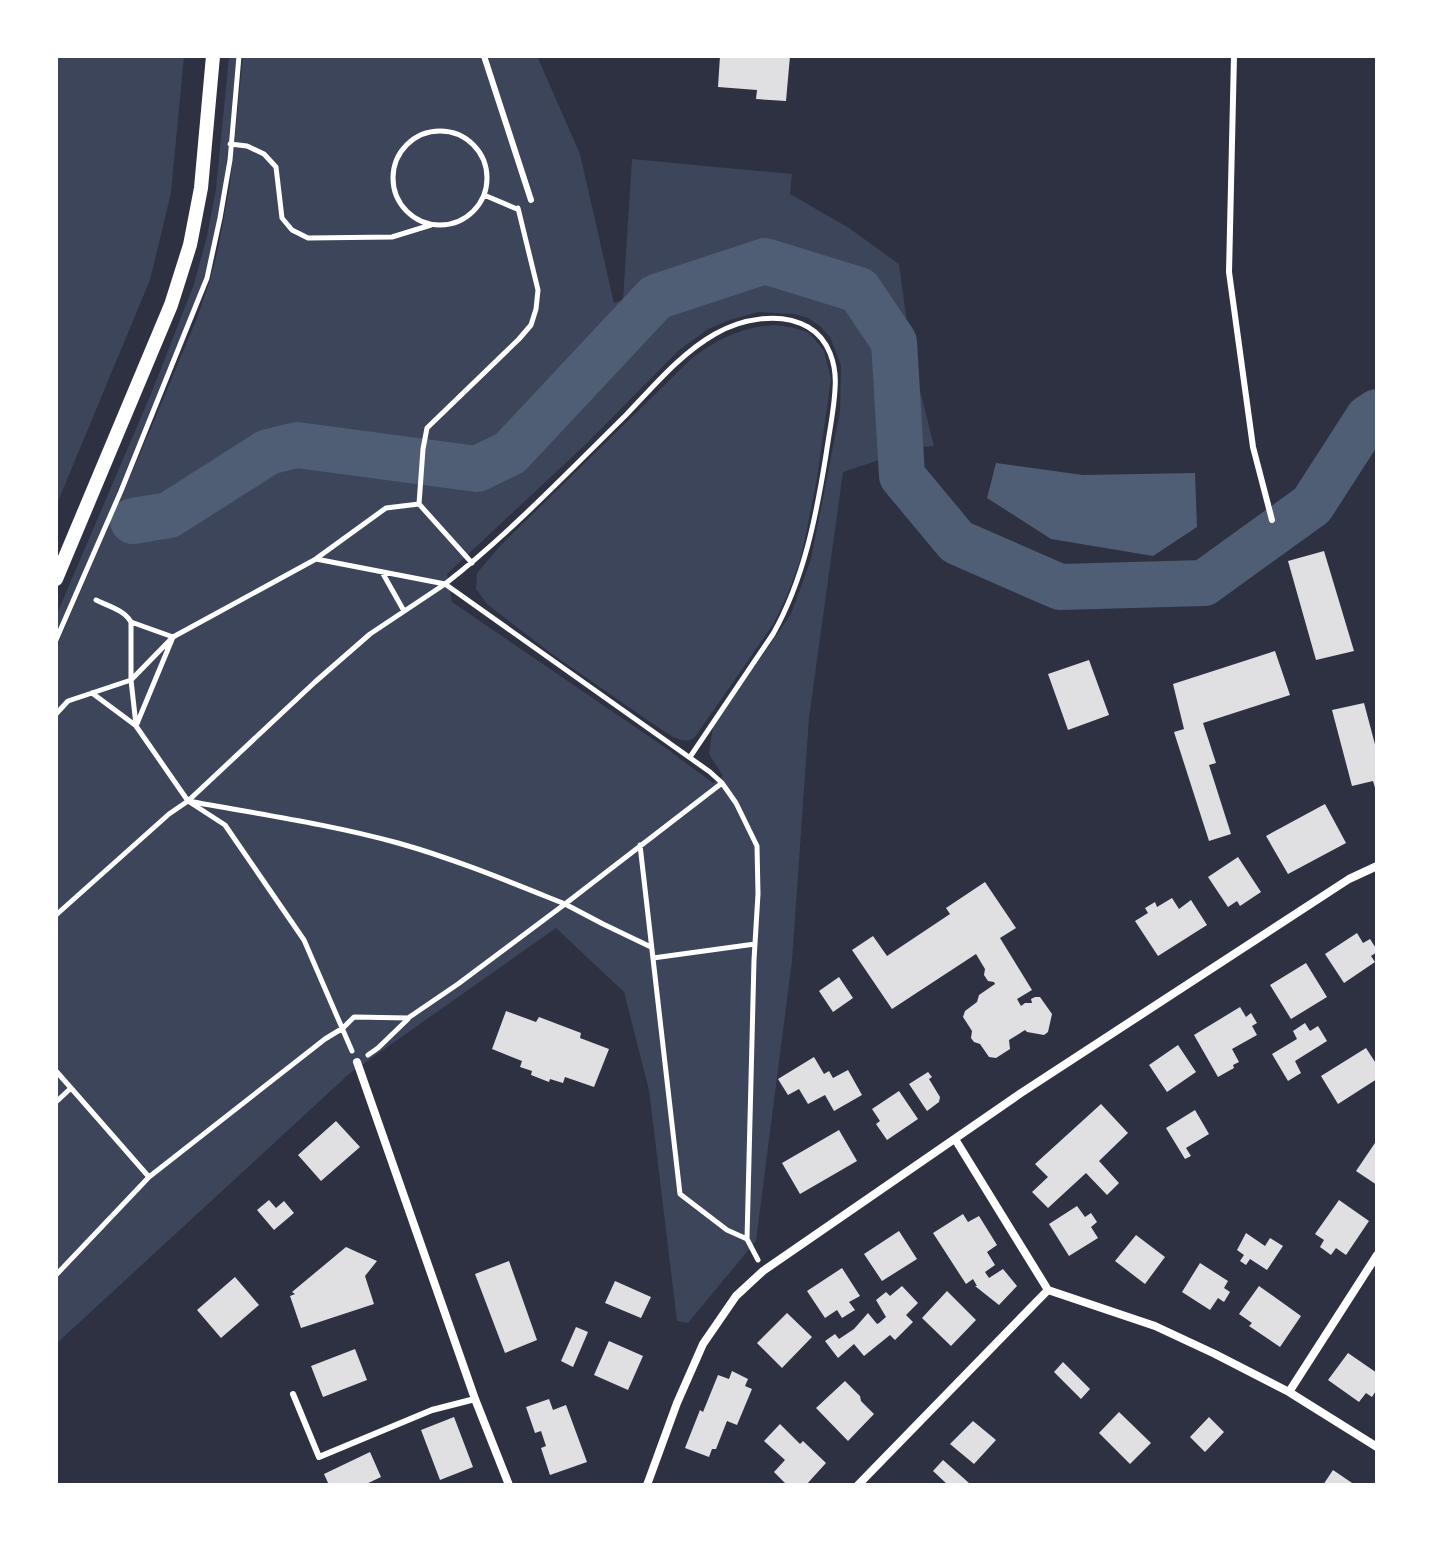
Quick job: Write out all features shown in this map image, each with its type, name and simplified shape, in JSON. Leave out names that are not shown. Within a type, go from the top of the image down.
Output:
[{"type":"street","points":[[56,579],[171,305],[190,245],[201,188],[213,56]]},
{"type":"street","points":[[647,1485],[703,1344],[736,1296],[763,1271],[1034,1084],[1336,888],[1377,866]]},
{"type":"street","points":[[357,1062],[475,1399],[509,1485]]},
{"type":"street","points":[[955,1139],[1048,1290],[1155,1326],[1215,1354],[1289,1392],[1377,1447]]},
{"type":"street","points":[[1289,1392],[1377,1255]]},
{"type":"street","points":[[858,1485],[1048,1290]]},
{"type":"lane","points":[[484,56],[531,200]]},
{"type":"lane","points":[[1234,56],[1229,272],[1253,447],[1272,520]]},
{"type":"lane","points":[[293,1394],[319,1457],[432,1410],[475,1399]]},
{"type":"path","points":[[230,144],[247,146],[264,154],[276,167],[282,218],[292,230],[308,238],[392,237],[431,225],[448,225],[476,209],[484,195],[487,176],[483,157],[471,142],[454,132],[434,130],[416,136],[401,149],[393,166],[393,186],[400,204],[414,218],[431,225]]},
{"type":"path","points":[[484,195],[517,209]]},
{"type":"path","points":[[517,209],[531,200]]},
{"type":"path","points":[[472,563],[419,504],[420,469],[427,428],[531,325],[538,290],[517,209]]},
{"type":"path","points":[[56,915],[169,814],[188,801],[370,634],[472,563],[556,484],[688,351],[731,327],[760,319],[790,320],[822,336],[831,356],[836,387],[823,473],[803,563],[785,612],[773,634],[690,757]]},
{"type":"path","points":[[56,714],[68,701],[131,680],[173,637],[316,559],[386,508],[419,504]]},
{"type":"path","points":[[316,559],[445,584],[690,757],[722,783],[745,817],[757,846],[758,894],[747,1239],[763,1271]]},
{"type":"path","points":[[382,572],[404,611]]},
{"type":"path","points":[[96,600],[120,611],[131,622],[131,680],[136,726]]},
{"type":"path","points":[[131,622],[173,637]]},
{"type":"path","points":[[136,726],[173,637]]},
{"type":"path","points":[[92,693],[136,726],[188,801],[225,825],[304,940],[357,1062],[378,1048],[408,1018],[565,904],[722,783]]},
{"type":"path","points":[[188,801],[398,843],[565,904],[651,947]]},
{"type":"path","points":[[640,845],[680,1194],[727,1230],[747,1239]]},
{"type":"path","points":[[653,958],[755,944]]},
{"type":"path","points":[[56,1275],[149,1177],[354,1017],[408,1018]]},
{"type":"path","points":[[56,1071],[149,1177]]},
{"type":"path","points":[[56,1102],[71,1088]]},
{"type":"shaded area","points":[[56,56],[184,56],[171,193],[150,280],[56,506]]},
{"type":"shaded area","points":[[229,56],[237,56],[226,163],[219,215],[201,288],[176,354],[56,634],[56,616],[153,389],[194,284],[216,189]]},
{"type":"shaded area","points":[[243,56],[537,56],[580,154],[614,303],[623,300],[632,159],[792,174],[790,194],[849,228],[899,264],[912,359],[934,446],[915,448],[843,472],[809,718],[792,961],[756,1241],[688,1323],[677,1321],[649,1090],[624,992],[556,928],[349,1074],[56,1344],[56,648],[197,318],[218,249],[230,184]],"holes":[[[758,312],[808,318],[830,337],[841,365],[840,411],[811,559],[791,614],[713,726],[709,754],[723,776],[713,783],[452,602],[447,574],[586,444],[678,351],[708,329],[730,320]]]},
{"type":"shaded area","points":[[775,325],[791,327],[812,336],[824,351],[831,379],[817,478],[800,561],[774,623],[695,737],[687,741],[662,730],[552,654],[488,605],[476,589],[477,573],[501,545],[690,360],[730,335]]},
{"type":"shaded area","points":[[996,463],[1083,475],[1195,473],[1197,527],[1153,556],[1051,539],[987,498]]},
{"type":"building","points":[[720,56],[790,56],[786,101],[756,99],[757,90],[718,87]]},
{"type":"building","points":[[1324,551],[1354,651],[1316,660],[1288,561]]},
{"type":"building","points":[[1275,651],[1290,695],[1203,723],[1216,763],[1209,765],[1231,834],[1209,841],[1174,732],[1184,729],[1173,684]]},
{"type":"building","points":[[1089,660],[1109,715],[1068,730],[1048,674]]},
{"type":"building","points":[[1364,703],[1377,752],[1376,791],[1373,781],[1352,786],[1332,710]]},
{"type":"building","points":[[1325,804],[1346,843],[1288,874],[1266,836]]},
{"type":"building","points":[[1238,857],[1261,892],[1240,906],[1237,901],[1228,907],[1208,877]]},
{"type":"building","points":[[985,882],[1016,928],[1000,938],[1032,990],[1017,999],[1021,1006],[1040,997],[1052,1014],[1048,1032],[1044,1035],[1025,1030],[1009,1040],[1010,1049],[996,1058],[989,1057],[980,1044],[974,1042],[972,1031],[963,1017],[965,1011],[977,1002],[979,995],[995,984],[984,975],[985,969],[976,954],[892,1009],[852,950],[873,936],[887,956],[950,914],[946,908]]},
{"type":"building","points":[[1172,898],[1179,909],[1191,900],[1207,925],[1158,956],[1135,921],[1148,913],[1145,908],[1155,902],[1157,907]]},
{"type":"building","points":[[1357,933],[1363,943],[1370,939],[1377,950],[1371,956],[1375,962],[1344,983],[1325,954]]},
{"type":"building","points":[[1306,963],[1327,997],[1291,1019],[1270,985]]},
{"type":"building","points":[[839,977],[853,998],[833,1012],[819,991]]},
{"type":"building","points":[[1240,1007],[1246,1017],[1251,1013],[1257,1023],[1252,1026],[1257,1035],[1232,1049],[1239,1062],[1218,1077],[1194,1035]]},
{"type":"building","points":[[506,1011],[536,1022],[539,1017],[581,1033],[580,1038],[609,1049],[594,1087],[565,1077],[563,1083],[550,1079],[549,1082],[520,1067],[522,1061],[492,1049]]},
{"type":"building","points":[[1305,1023],[1310,1031],[1318,1026],[1327,1041],[1295,1061],[1301,1073],[1288,1081],[1272,1054],[1297,1039],[1293,1031]]},
{"type":"building","points":[[1178,1045],[1196,1072],[1167,1092],[1149,1065]]},
{"type":"building","points":[[1366,1048],[1377,1065],[1377,1079],[1338,1104],[1321,1076]]},
{"type":"building","points":[[814,1057],[824,1074],[829,1071],[833,1078],[848,1070],[862,1095],[834,1111],[825,1095],[808,1104],[799,1089],[788,1095],[778,1079]]},
{"type":"building","points":[[928,1072],[940,1097],[939,1102],[927,1111],[909,1084]]},
{"type":"building","points":[[899,1091],[918,1119],[887,1140],[876,1124],[880,1121],[872,1109]]},
{"type":"building","points":[[1101,1104],[1128,1133],[1099,1161],[1119,1183],[1107,1195],[1086,1173],[1048,1208],[1032,1192],[1048,1177],[1035,1164]]},
{"type":"building","points":[[1195,1110],[1209,1134],[1186,1148],[1191,1156],[1185,1159],[1166,1128]]},
{"type":"building","points":[[336,1121],[360,1147],[321,1181],[298,1155]]},
{"type":"building","points":[[839,1130],[857,1161],[800,1194],[782,1163]]},
{"type":"building","points":[[1377,1140],[1377,1185],[1356,1171]]},
{"type":"building","points":[[269,1200],[276,1208],[284,1201],[294,1213],[274,1230],[257,1210]]},
{"type":"building","points":[[1339,1200],[1369,1221],[1346,1255],[1336,1248],[1331,1255],[1320,1247],[1324,1240],[1315,1234]]},
{"type":"building","points":[[1077,1206],[1085,1217],[1091,1213],[1097,1222],[1091,1227],[1098,1238],[1069,1256],[1049,1224]]},
{"type":"building","points":[[963,1214],[968,1222],[979,1216],[997,1245],[987,1252],[995,1265],[985,1272],[989,1278],[1003,1269],[1017,1286],[999,1305],[975,1286],[973,1279],[966,1284],[933,1233]]},
{"type":"building","points":[[899,1231],[917,1259],[882,1281],[864,1254]]},
{"type":"building","points":[[1246,1233],[1265,1246],[1270,1238],[1283,1246],[1267,1270],[1250,1259],[1246,1265],[1240,1261],[1244,1255],[1237,1250]]},
{"type":"building","points":[[1136,1235],[1165,1257],[1145,1284],[1115,1261]]},
{"type":"building","points":[[346,1247],[377,1261],[365,1276],[374,1304],[301,1328],[290,1296],[295,1294],[292,1292]]},
{"type":"building","points":[[509,1261],[537,1340],[505,1353],[475,1274]]},
{"type":"building","points":[[1200,1263],[1228,1281],[1224,1288],[1230,1292],[1224,1302],[1218,1298],[1210,1310],[1182,1292]]},
{"type":"building","points":[[842,1268],[860,1296],[849,1302],[855,1310],[842,1318],[837,1310],[825,1318],[807,1291]]},
{"type":"building","points":[[235,1277],[259,1305],[221,1338],[197,1310]]},
{"type":"building","points":[[615,1281],[651,1297],[641,1318],[605,1303]]},
{"type":"building","points":[[902,1286],[918,1303],[906,1315],[913,1322],[895,1340],[890,1335],[864,1356],[854,1344],[838,1358],[825,1341],[835,1334],[839,1339],[854,1329],[868,1313],[879,1323],[886,1317],[876,1300],[886,1292],[890,1296]]},
{"type":"building","points":[[1259,1286],[1301,1316],[1280,1347],[1249,1326],[1252,1323],[1239,1314]]},
{"type":"building","points":[[947,1291],[976,1320],[951,1346],[922,1318]]},
{"type":"building","points":[[787,1313],[812,1337],[782,1368],[757,1343]]},
{"type":"building","points":[[576,1327],[588,1332],[573,1367],[561,1361]]},
{"type":"building","points":[[609,1341],[643,1356],[628,1390],[594,1375]]},
{"type":"building","points":[[355,1349],[367,1380],[323,1397],[311,1366]]},
{"type":"building","points":[[1348,1353],[1377,1373],[1377,1389],[1372,1397],[1366,1393],[1359,1402],[1328,1380]]},
{"type":"building","points":[[1063,1362],[1090,1389],[1081,1399],[1054,1372]]},
{"type":"building","points":[[732,1371],[748,1379],[745,1386],[752,1389],[737,1425],[727,1421],[716,1449],[712,1449],[709,1457],[685,1448],[718,1375],[729,1379]]},
{"type":"building","points":[[845,1381],[874,1414],[848,1441],[816,1408]]},
{"type":"building","points":[[549,1399],[553,1410],[566,1405],[587,1462],[550,1475],[541,1448],[546,1446],[541,1431],[535,1433],[526,1407]]},
{"type":"building","points":[[1119,1412],[1151,1443],[1130,1464],[1099,1433]]},
{"type":"building","points":[[454,1417],[473,1467],[440,1480],[421,1430]]},
{"type":"building","points":[[1209,1417],[1224,1432],[1205,1452],[1190,1437]]},
{"type":"building","points":[[973,1421],[996,1440],[974,1464],[950,1444]]},
{"type":"building","points":[[780,1424],[826,1463],[806,1485],[787,1485],[774,1472],[785,1460],[764,1441]]},
{"type":"building","points":[[370,1452],[381,1477],[364,1485],[329,1485],[324,1474]]},
{"type":"building","points":[[943,1460],[969,1483],[948,1485],[933,1471]]},
{"type":"building","points":[[1333,1470],[1355,1485],[1323,1485]]},
{"type":"waterway","points":[[133,521],[169,515],[268,452],[297,445],[477,469],[510,453],[656,297],[765,261],[859,290],[894,342],[902,476],[957,542],[1060,587],[1204,583],[1312,505],[1368,418],[1377,412]]}]
